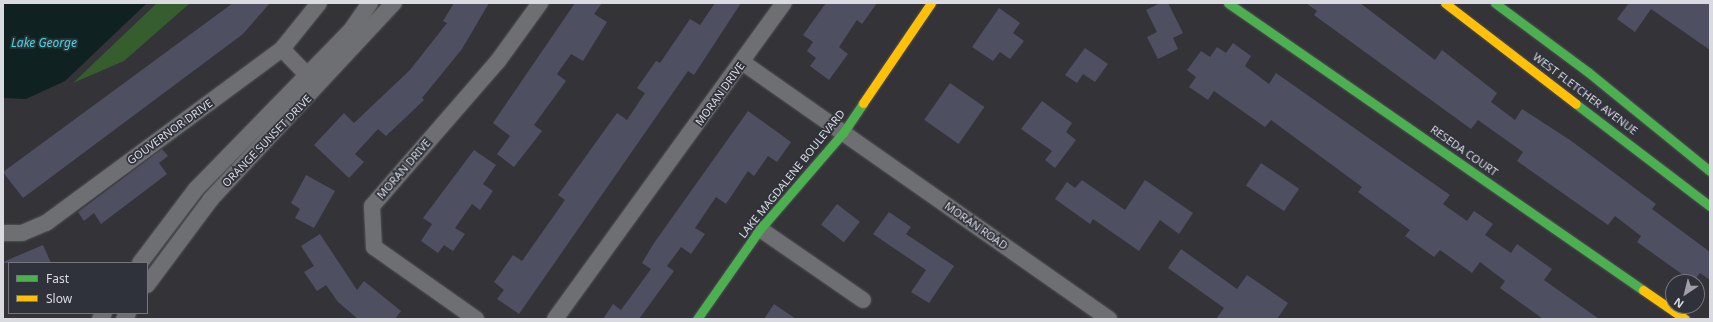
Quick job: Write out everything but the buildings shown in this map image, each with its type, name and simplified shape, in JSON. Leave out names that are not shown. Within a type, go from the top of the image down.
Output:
[{"type":"street","name":"GOUVERNOR DRIVE","points":[[3,233],[22,232],[46,223],[282,49],[319,3]]},
{"type":"street","name":"ORANGE SUNSET DRIVE","points":[[148,284],[211,199],[313,81],[370,3]]},
{"type":"street","name":"ORANGE SUNSET DRIVE","points":[[141,262],[196,189],[313,81],[394,3]]},
{"type":"street","name":"MORAN DRIVE","points":[[476,319],[374,247],[372,206],[498,61],[540,3]]},
{"type":"street","name":"MORAN DRIVE","points":[[555,319],[784,3]]},
{"type":"street","name":"LAKE MAGDALENE BOULEVARD","points":[[696,319],[760,229],[844,133],[931,3]]},
{"type":"street","name":"RESEDA COURT","points":[[1228,3],[1685,319]]},
{"type":"street","name":"WEST FLETCHER AVENUE","points":[[1445,3],[1710,206]]},
{"type":"street","name":"WEST FLETCHER AVENUE","points":[[1495,3],[1588,72],[1710,171]]},
{"type":"street","points":[[282,49],[313,81]]},
{"type":"street","name":"MORAN ROAD","points":[[742,62],[1109,319]]},
{"type":"street","points":[[760,229],[863,300]]},
{"type":"green space","points":[[157,3],[190,3],[124,61],[73,83]]},
{"type":"water","name":"Lake George","points":[[3,3],[147,3],[65,81],[26,99],[3,98]]},
{"type":"traffic: fast","points":[[1228,3],[1643,290]]},
{"type":"traffic: fast","points":[[1495,3],[1588,72],[1710,171]]},
{"type":"traffic: fast","points":[[697,319],[760,229],[843,133],[863,103]]},
{"type":"traffic: fast","points":[[1576,104],[1710,206]]},
{"type":"traffic: slow","points":[[863,103],[931,3]]},
{"type":"traffic: slow","points":[[1445,3],[1576,104]]},
{"type":"traffic: slow","points":[[1643,290],[1685,319]]}]
